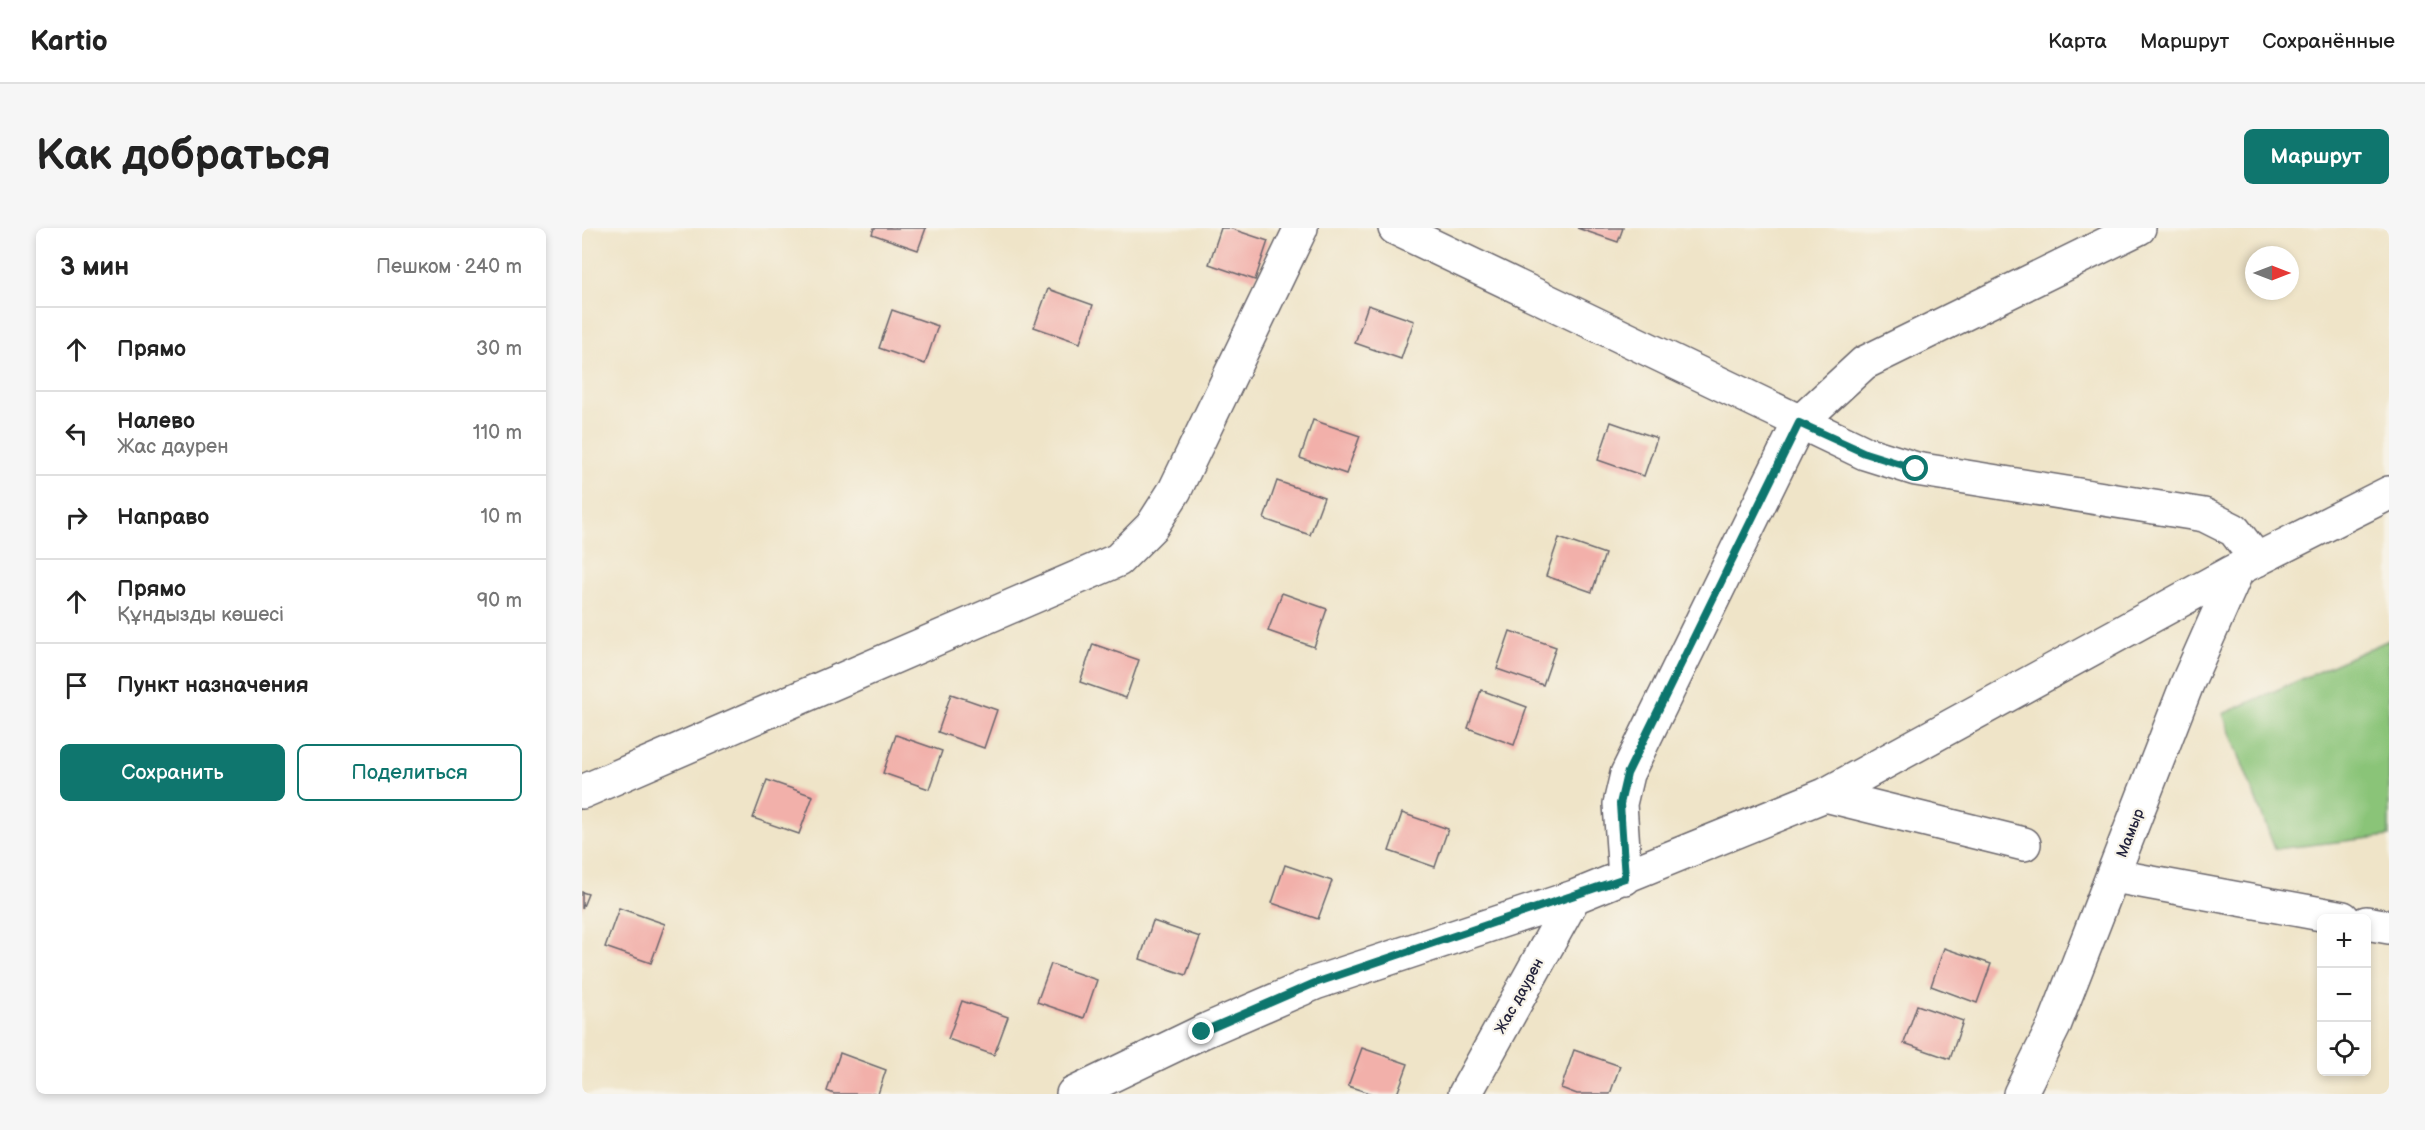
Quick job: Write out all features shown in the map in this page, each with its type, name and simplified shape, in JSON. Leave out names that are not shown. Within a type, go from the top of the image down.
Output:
[{"type":"street","points":[[582,792],[1118,560],[1152,526],[1175,490],[1301,228]]},
{"type":"street","points":[[1395,228],[1865,453],[1916,469],[2204,515],[2234,530],[2247,565]]},
{"type":"street","points":[[1625,878],[1620,804],[1627,774],[1799,423],[1864,363],[2139,228]]},
{"type":"street","points":[[1073,1094],[1202,1032],[1315,983],[1574,897],[1825,795],[2247,565],[2389,493]]},
{"type":"street","name":"Мамыр","points":[[2020,1094],[2054,1026],[2187,684],[2247,565]]},
{"type":"street","points":[[1825,795],[2024,844]]},
{"type":"street","points":[[2114,876],[2321,914]]},
{"type":"street","name":"Жас даурен","points":[[1465,1094],[1574,897]]},
{"type":"street","points":[[2371,924],[2389,927]]},
{"type":"green space","points":[[2389,640],[2389,836],[2275,849],[2223,714]]},
{"type":"building","points":[[874,228],[926,228],[918,250],[872,234]]},
{"type":"building","points":[[1221,228],[1229,228],[1268,241],[1255,280],[1209,264]]},
{"type":"building","points":[[1577,228],[1623,228],[1618,242]]},
{"type":"building","points":[[1048,289],[1093,305],[1080,343],[1034,327]]},
{"type":"building","points":[[1368,305],[1414,321],[1401,359],[1355,343]]},
{"type":"building","points":[[892,310],[938,326],[925,364],[879,348]]},
{"type":"building","points":[[1313,420],[1360,436],[1346,474],[1300,458]]},
{"type":"building","points":[[1611,422],[1657,438],[1644,476],[1598,460]]},
{"type":"building","points":[[1277,481],[1324,497],[1310,535],[1264,519]]},
{"type":"building","points":[[1559,538],[1605,554],[1592,592],[1546,576]]},
{"type":"building","points":[[1282,593],[1327,609],[1314,647],[1268,631]]},
{"type":"building","points":[[1510,631],[1556,647],[1543,685],[1497,669]]},
{"type":"building","points":[[1093,644],[1139,660],[1126,698],[1080,682]]},
{"type":"building","points":[[1481,690],[1527,707],[1514,745],[1468,728]]},
{"type":"building","points":[[951,694],[997,710],[984,748],[938,732]]},
{"type":"building","points":[[896,735],[942,751],[929,789],[883,773]]},
{"type":"building","points":[[767,780],[813,796],[799,834],[753,818]]},
{"type":"building","points":[[1402,813],[1448,829],[1435,867],[1389,851]]},
{"type":"building","points":[[1285,865],[1332,881],[1318,919],[1272,903]]},
{"type":"building","points":[[582,892],[588,894],[582,909]]},
{"type":"building","points":[[619,908],[665,924],[651,963],[605,947]]},
{"type":"building","points":[[1153,921],[1200,937],[1186,975],[1140,959]]},
{"type":"building","points":[[1944,948],[1991,964],[1977,1003],[1931,986]]},
{"type":"building","points":[[1051,964],[1097,980],[1084,1018],[1037,1002]]},
{"type":"building","points":[[962,1001],[1008,1017],[994,1055],[948,1039]]},
{"type":"building","points":[[1917,1005],[1963,1021],[1950,1059],[1904,1043]]},
{"type":"building","points":[[1362,1048],[1408,1064],[1397,1094],[1372,1094],[1348,1086]]},
{"type":"building","points":[[1574,1050],[1620,1066],[1610,1094],[1577,1094],[1561,1088]]},
{"type":"building","points":[[840,1053],[886,1070],[878,1094],[834,1094],[827,1091]]},
{"type":"route","points":[[1202,1032],[1315,983],[1625,878],[1620,804],[1627,774],[1799,423],[1865,453],[1916,469]]}]
